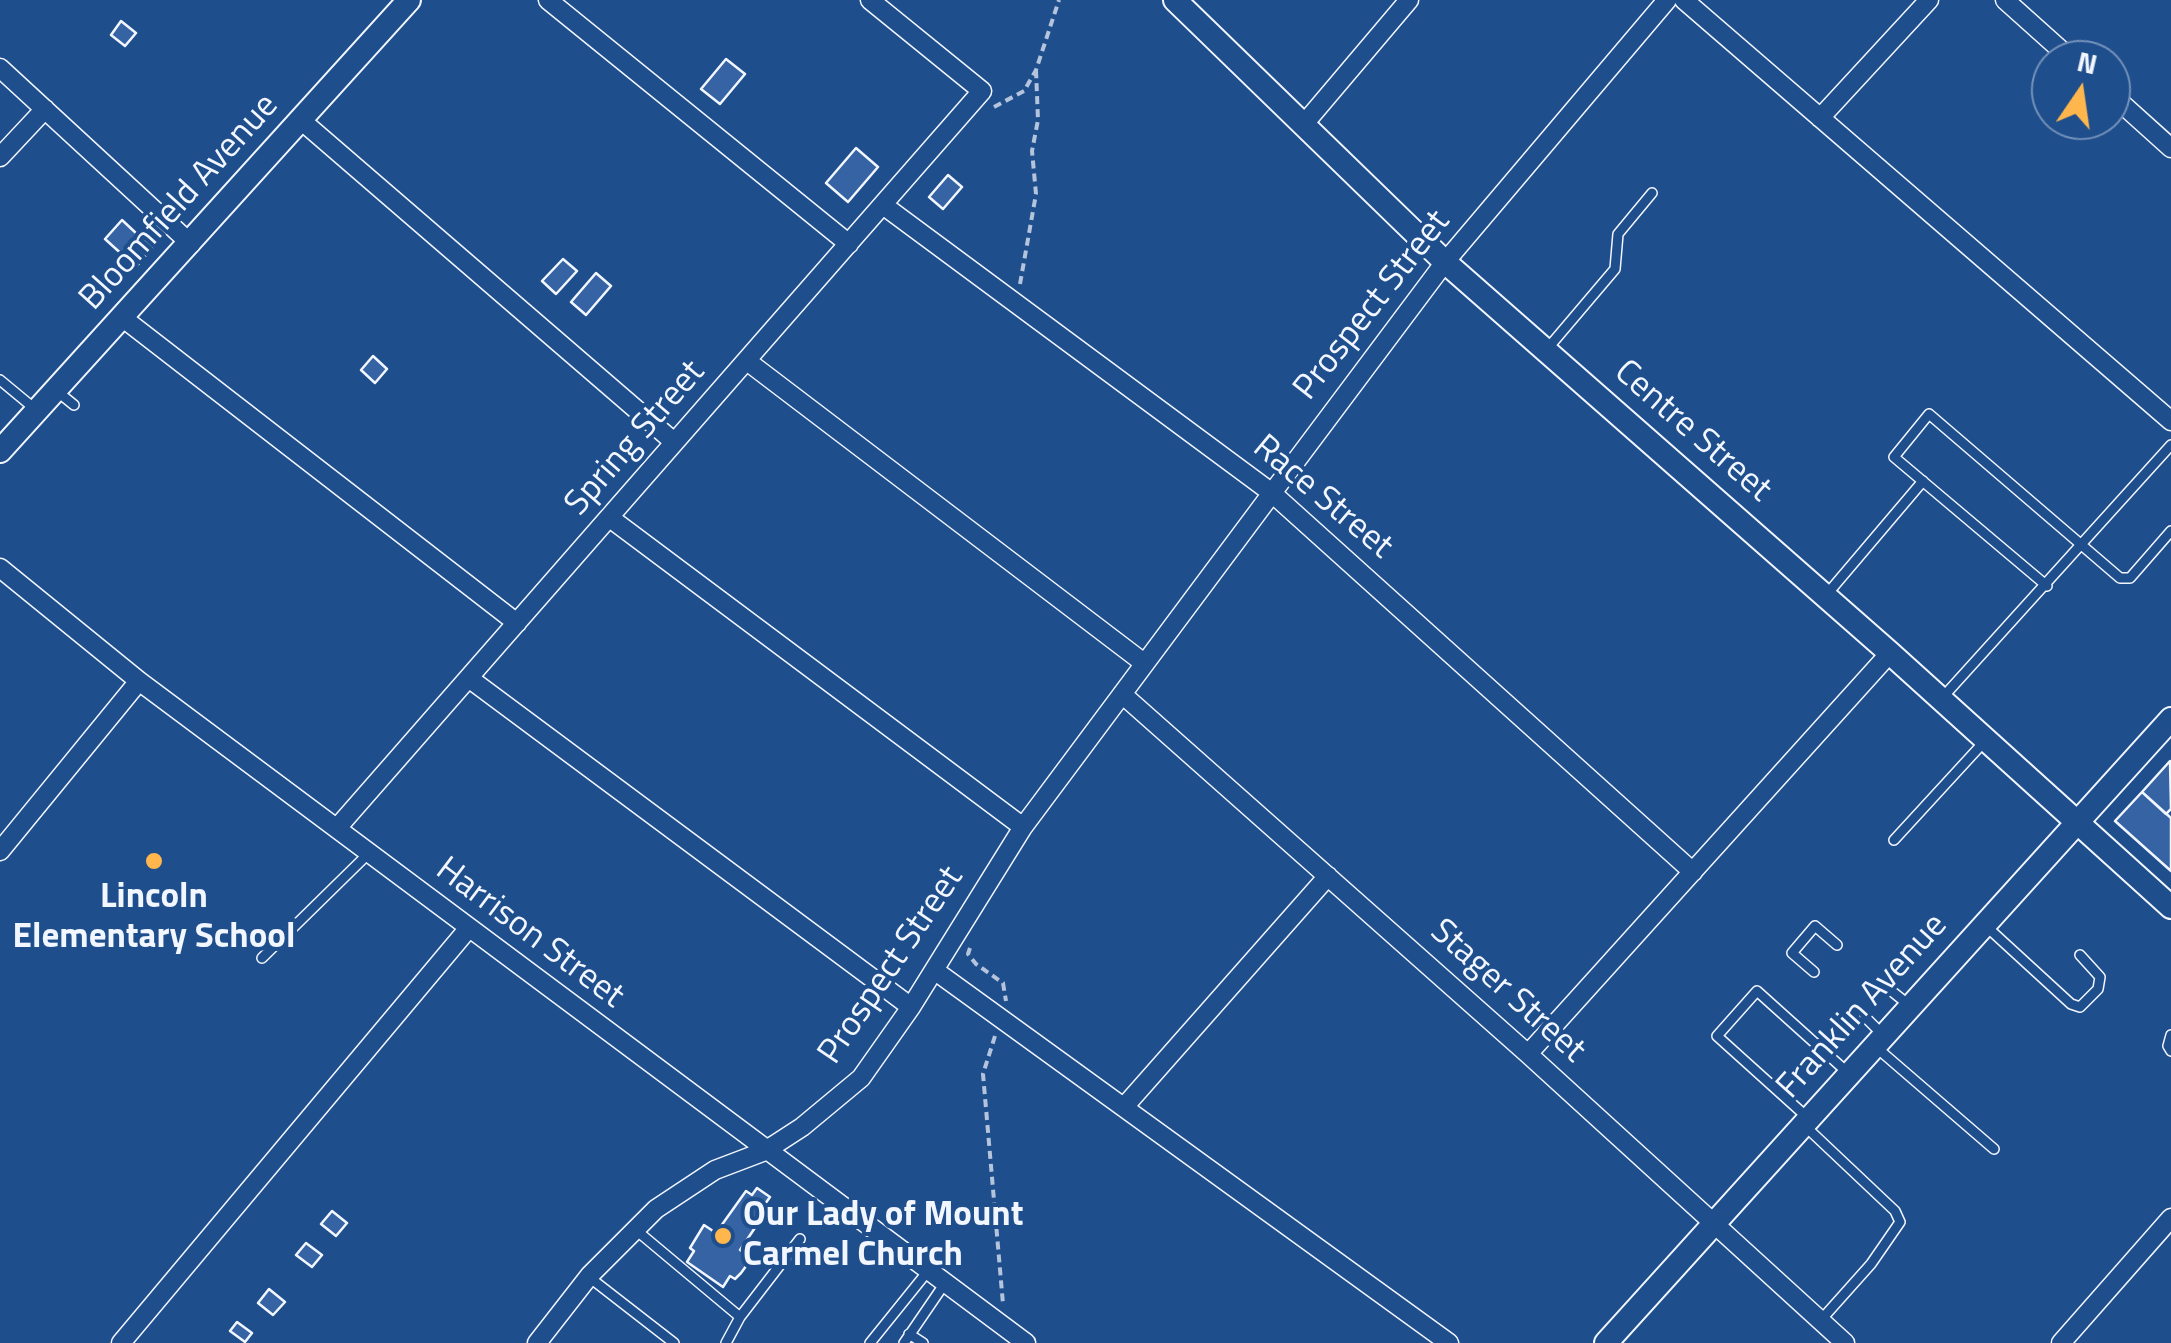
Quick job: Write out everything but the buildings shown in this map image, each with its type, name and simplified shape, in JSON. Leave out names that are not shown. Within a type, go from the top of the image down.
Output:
[{"type":"street","name":"Bloomfield Avenue","points":[[4,439],[37,411],[65,398],[122,318],[409,0]]},
{"type":"street","points":[[548,0],[849,244]]},
{"type":"street","name":"Spring Street","points":[[337,828],[982,91],[870,0]]},
{"type":"street","name":"Centre Street","points":[[1175,0],[1445,262],[1826,596],[2171,907]]},
{"type":"street","points":[[1304,124],[1409,0]]},
{"type":"street","name":"Prospect Street","points":[[537,1343],[634,1228],[686,1186],[715,1170],[765,1152],[861,1078],[912,1008],[1023,828],[1144,663],[1445,262],[1667,0]]},
{"type":"street","points":[[1684,0],[2171,421]]},
{"type":"street","points":[[1820,118],[1929,0]]},
{"type":"street","points":[[2005,0],[2050,40]]},
{"type":"street","points":[[0,68],[190,244]]},
{"type":"street","points":[[0,157],[45,109]]},
{"type":"street","points":[[2131,112],[2171,148]]},
{"type":"street","points":[[302,121],[674,442]]},
{"type":"street","name":"Race Street","points":[[883,205],[1272,493],[1693,872]]},
{"type":"street","points":[[122,318],[517,623]]},
{"type":"street","points":[[748,361],[1144,663]]},
{"type":"street","points":[[610,518],[1023,828]]},
{"type":"street","name":"Harrison Street","points":[[0,568],[139,680],[468,929],[1026,1343]]},
{"type":"street","points":[[1528,1054],[1890,653]]},
{"type":"street","points":[[470,679],[912,1008]]},
{"type":"street","points":[[0,851],[139,680]]},
{"type":"street","name":"Stager Street","points":[[1122,694],[1715,1222],[1844,1343]]},
{"type":"street","name":"Franklin Avenue","points":[[1606,1343],[2171,719]]},
{"type":"street","points":[[1124,1107],[1328,876]]},
{"type":"street","points":[[121,1343],[468,929]]},
{"type":"street","points":[[934,970],[1449,1343]]},
{"type":"street","points":[[2061,1343],[2171,1218]]},
{"type":"lane","points":[[1546,350],[1614,269],[1618,234],[1652,193]]},
{"type":"lane","points":[[0,380],[37,411]]},
{"type":"lane","points":[[2047,586],[1894,457],[1929,414],[2120,578],[2130,578],[2171,531]]},
{"type":"lane","points":[[1941,699],[2171,446]]},
{"type":"lane","points":[[1826,596],[1923,481]]},
{"type":"lane","points":[[1894,840],[1986,740]]},
{"type":"lane","points":[[262,958],[369,853]]},
{"type":"lane","points":[[1985,925],[2071,1004],[2080,1007],[2098,988],[2100,977],[2080,955]]},
{"type":"lane","points":[[1814,972],[1792,953],[1816,926],[1838,945]]},
{"type":"lane","points":[[1889,990],[1911,1007]]},
{"type":"lane","points":[[1822,1320],[1871,1264],[1900,1222],[1895,1211],[1717,1036],[1757,991],[1849,1074]]},
{"type":"lane","points":[[1865,1017],[1880,1041],[1994,1149]]},
{"type":"lane","points":[[2171,1035],[2171,1050]]},
{"type":"lane","points":[[634,1228],[740,1317]]},
{"type":"lane","points":[[726,1343],[740,1317],[800,1239]]},
{"type":"lane","points":[[870,1343],[928,1271]]},
{"type":"lane","points":[[589,1277],[674,1343]]},
{"type":"lane","points":[[923,1343],[907,1339],[945,1283]]},
{"type":"path","points":[[953,124],[981,115],[1024,91],[1036,70],[1059,0]]},
{"type":"path","points":[[1024,309],[1020,287],[1022,262],[1036,194],[1032,150],[1038,120],[1036,70]]},
{"type":"path","points":[[970,944],[968,954],[1002,984],[1008,1020],[996,1036],[982,1074],[1006,1328]]},
{"type":"place","name":"Lincoln Elementary School","points":[[154,861]]},
{"type":"place","name":"Our Lady of Mount Carmel Church","points":[[723,1236]]}]
